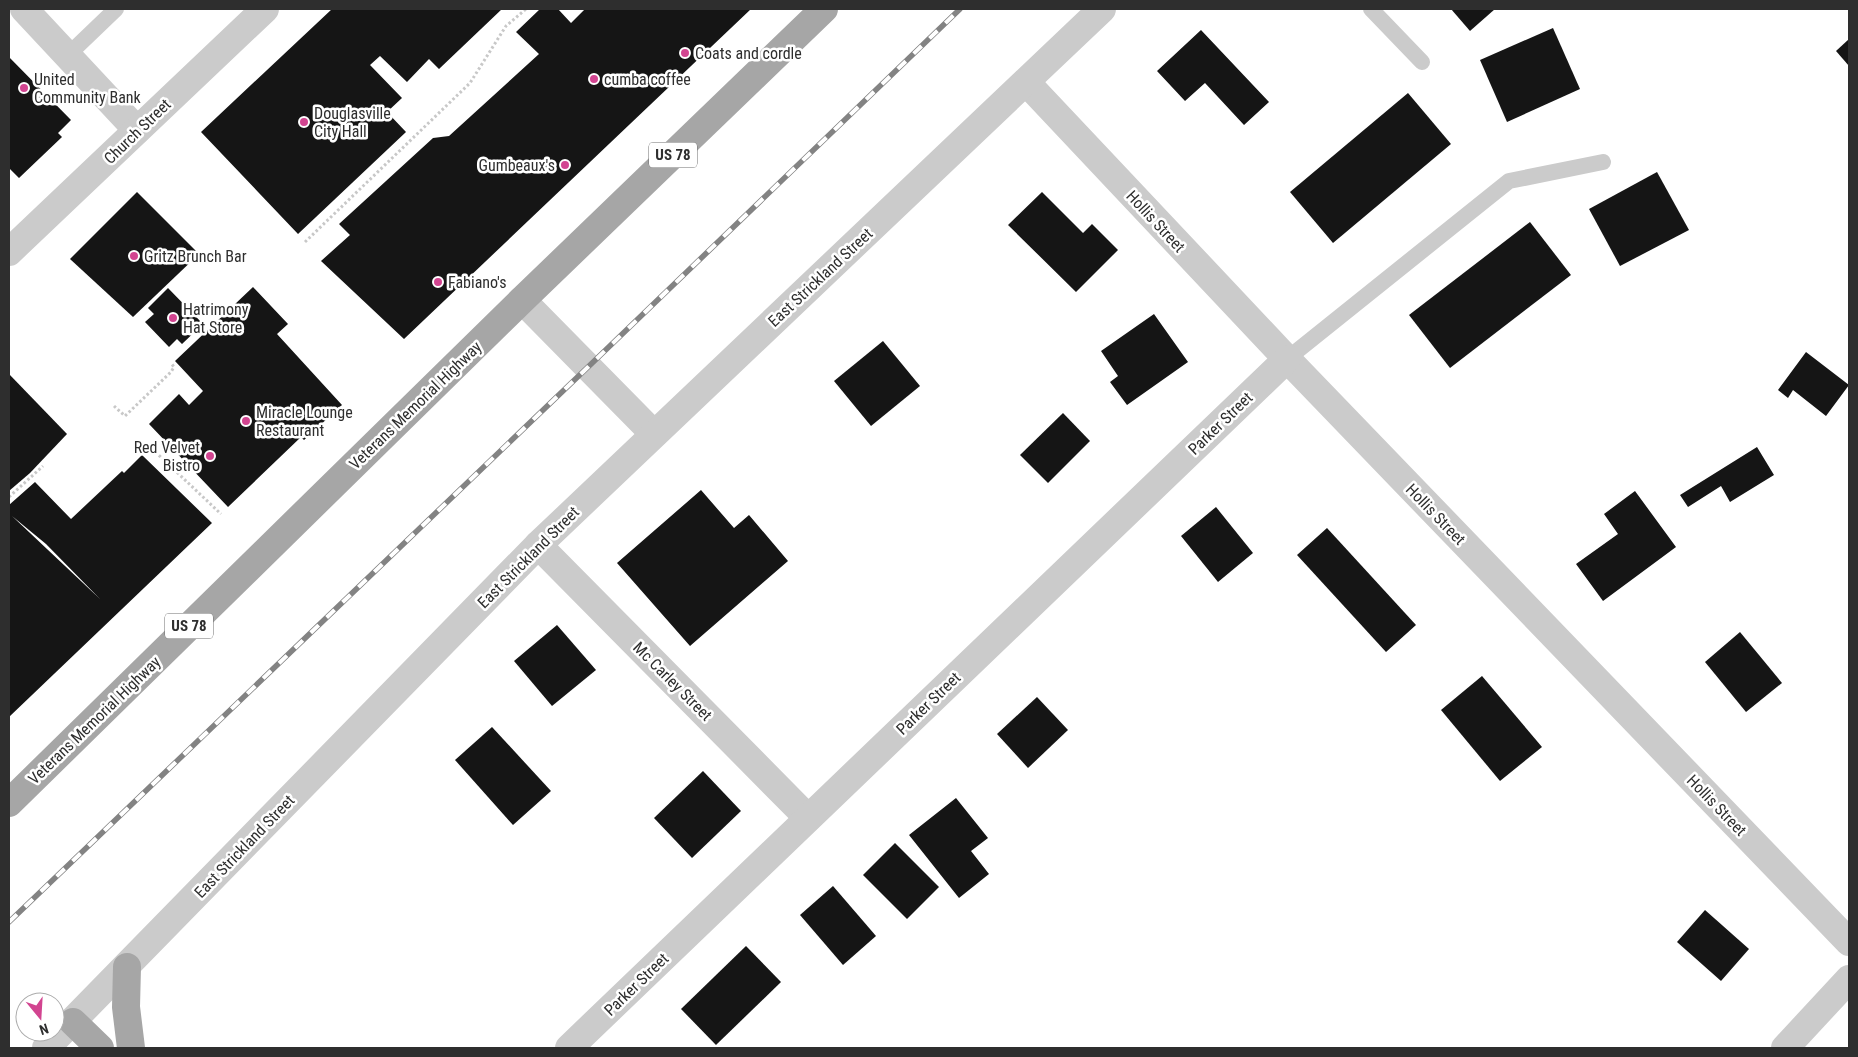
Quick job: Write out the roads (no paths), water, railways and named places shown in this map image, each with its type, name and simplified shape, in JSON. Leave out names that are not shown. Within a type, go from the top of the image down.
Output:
[{"type":"main road","name":"Veterans Memorial Highway","points":[[9,803],[522,300],[824,9]]},
{"type":"main road","points":[[127,967],[126,1007],[131,1048]]},
{"type":"main road","points":[[73,1022],[100,1048]]},
{"type":"street","points":[[24,9],[137,130]]},
{"type":"street","name":"Church Street","points":[[10,250],[264,9]]},
{"type":"street","name":"East Strickland Street","points":[[46,1048],[538,545],[1102,9]]},
{"type":"street","name":"Hollis Street","points":[[1026,82],[1287,359],[1849,942]]},
{"type":"street","points":[[522,300],[654,434]]},
{"type":"street","name":"Parker Street","points":[[569,1048],[1287,359]]},
{"type":"street","name":"Mc Carley Street","points":[[538,545],[808,818]]},
{"type":"street","points":[[1785,1048],[1849,979]]},
{"type":"lane","points":[[68,56],[116,9]]},
{"type":"lane","points":[[1371,9],[1422,62]]},
{"type":"lane","points":[[1287,359],[1509,181],[1604,162]]},
{"type":"railway","points":[[9,922],[960,9]]},
{"type":"place","name":"Coats and cordle","points":[[685,53]]},
{"type":"place","name":"cumba coffee","points":[[594,79]]},
{"type":"place","name":"United Community Bank","points":[[24,88]]},
{"type":"place","name":"Douglasville City Hall","points":[[304,122]]},
{"type":"place","name":"Gumbeaux's","points":[[565,165]]},
{"type":"place","name":"Gritz Brunch Bar","points":[[134,256]]},
{"type":"place","name":"Fabiano's","points":[[438,282]]},
{"type":"place","name":"Hatrimony Hat Store","points":[[173,318]]},
{"type":"place","name":"Miracle Lounge Restaurant","points":[[246,421]]},
{"type":"place","name":"Red Velvet Bistro","points":[[210,456]]}]
